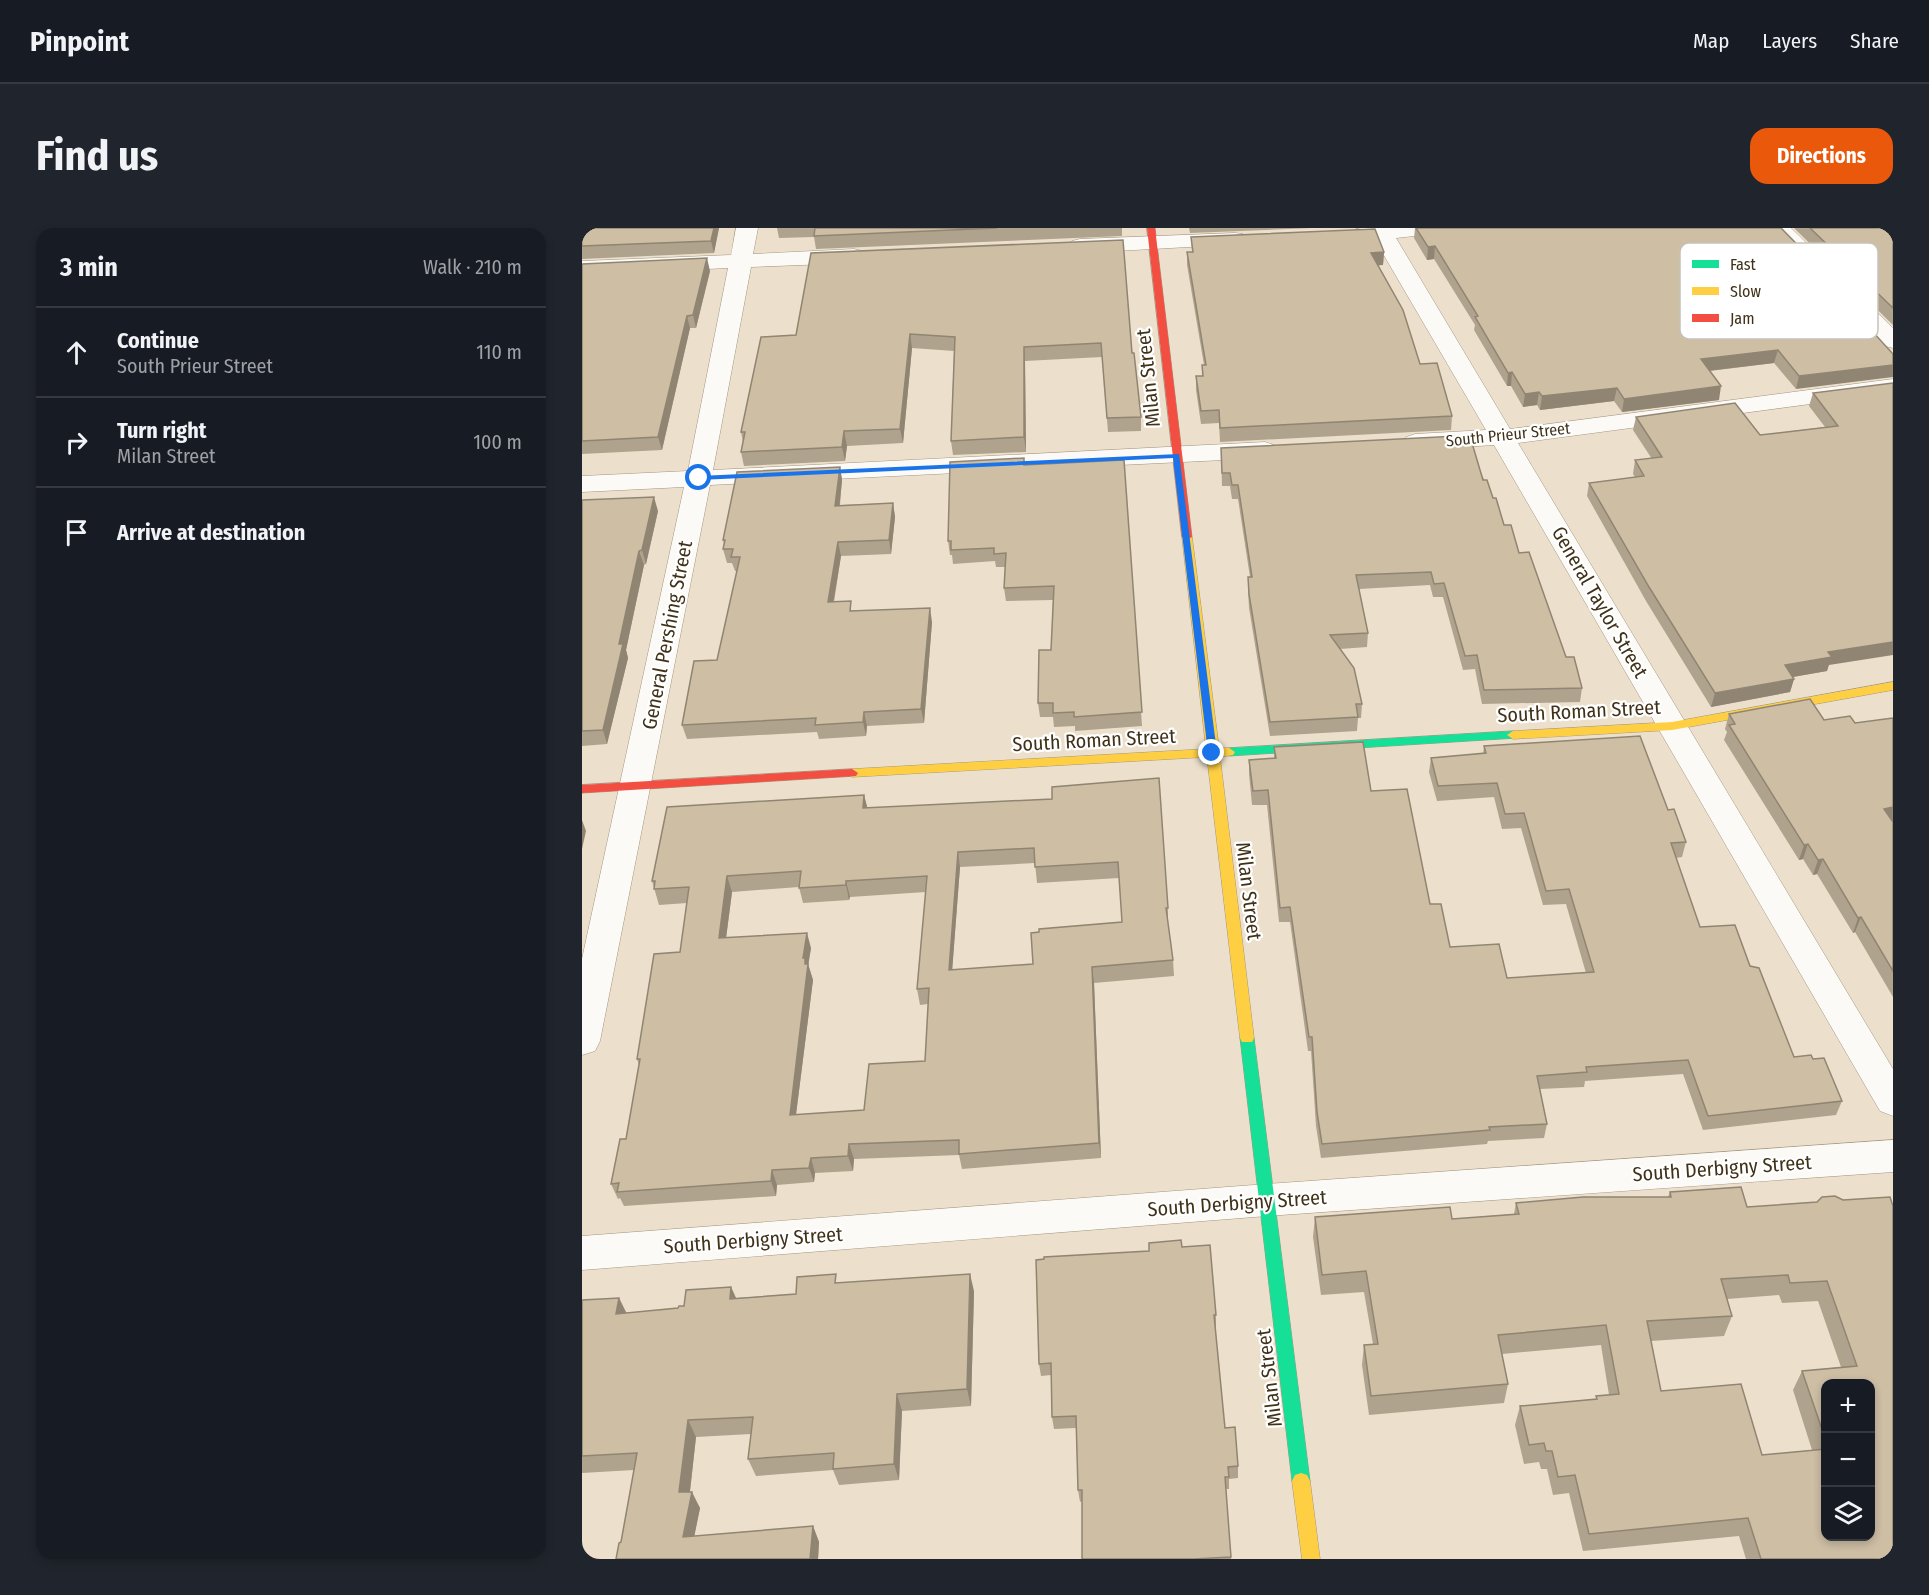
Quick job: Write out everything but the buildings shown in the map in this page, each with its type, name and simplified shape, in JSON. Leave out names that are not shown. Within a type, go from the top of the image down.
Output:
[{"type":"street","name":"General Pershing Street","points":[[582,1041],[637,786],[747,228]]},
{"type":"street","points":[[1348,234],[1434,228]]},
{"type":"street","points":[[1779,228],[1794,243]]},
{"type":"street","name":"General Taylor Street","points":[[1381,230],[1893,1101]]},
{"type":"street","points":[[1058,247],[1152,235],[1256,238]]},
{"type":"street","name":"Milan Street","points":[[1152,235],[1212,753],[1311,1559]]},
{"type":"street","points":[[582,268],[870,255]]},
{"type":"street","points":[[1878,326],[1893,341]]},
{"type":"street","name":"South Prieur Street","points":[[1386,444],[1503,437],[1893,386]]},
{"type":"street","points":[[582,484],[1293,449]]},
{"type":"street","name":"South Roman Street","points":[[582,789],[1672,726],[1893,686]]},
{"type":"street","name":"South Derbigny Street","points":[[582,1253],[1267,1200],[1893,1156]]},
{"type":"traffic: fast","points":[[1229,752],[1513,735]]},
{"type":"traffic: fast","points":[[1247,1038],[1301,1481]]},
{"type":"traffic: slow","points":[[1187,537],[1247,1038]]},
{"type":"traffic: slow","points":[[1513,735],[1672,726],[1893,686]]},
{"type":"traffic: slow","points":[[852,773],[1229,752]]},
{"type":"traffic: slow","points":[[1301,1481],[1311,1559]]},
{"type":"traffic: jam","points":[[1151,228],[1187,537]]},
{"type":"traffic: jam","points":[[582,789],[852,773]]},
{"type":"route","points":[[699,478],[1177,455],[1212,753]]}]
